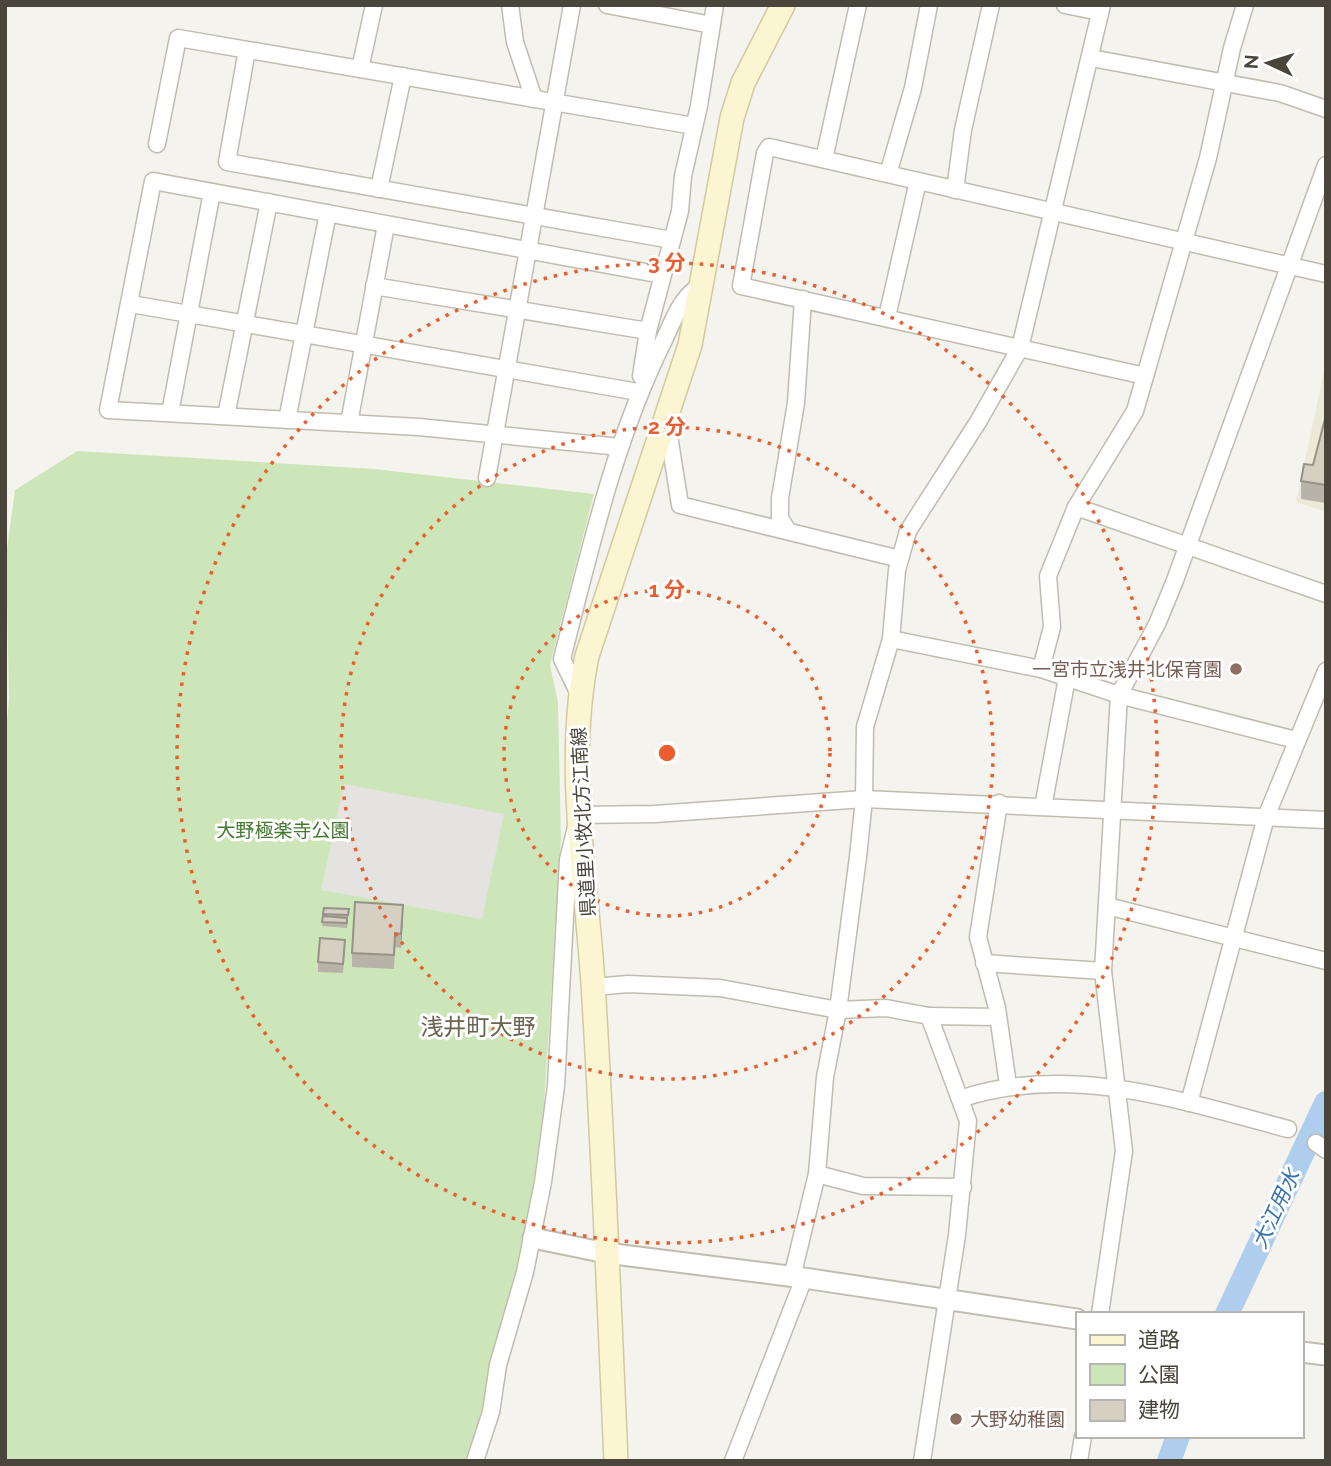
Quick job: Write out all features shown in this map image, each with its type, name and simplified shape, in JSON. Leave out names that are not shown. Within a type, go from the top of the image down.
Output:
[{"type":"main road","name":"県道里小牧北方江南線","points":[[617,1461],[593,987],[575,742],[579,694],[598,618],[690,345],[732,118],[743,83],[783,5]]},
{"type":"street","points":[[360,69],[374,5]]},
{"type":"street","points":[[510,5],[518,52],[534,99]]},
{"type":"street","points":[[487,478],[572,5]]},
{"type":"street","points":[[607,5],[712,25]]},
{"type":"street","points":[[638,392],[648,331],[680,211],[683,176],[715,5]]},
{"type":"street","points":[[824,159],[858,5]]},
{"type":"street","points":[[888,174],[919,66],[929,5]]},
{"type":"street","points":[[955,190],[963,130],[991,5]]},
{"type":"street","points":[[733,1461],[798,1277],[817,1174],[825,1077],[838,1010],[864,799],[865,726],[891,639],[900,559],[908,531],[978,422],[1020,348],[1055,213],[1067,146],[1101,9],[1066,5]]},
{"type":"street","points":[[1041,669],[1052,627],[1048,576],[1076,508],[1135,411],[1185,241],[1245,5]]},
{"type":"street","points":[[158,144],[178,38],[694,126]]},
{"type":"street","points":[[247,50],[227,162],[671,240]]},
{"type":"street","points":[[1091,58],[1224,81],[1280,93],[1326,108]]},
{"type":"street","points":[[379,189],[403,76]]},
{"type":"street","points":[[1145,376],[741,286],[765,153],[769,147],[1326,274]]},
{"type":"street","points":[[1100,1312],[1123,1174],[1124,1151],[1103,971],[1119,695],[1157,624],[1188,545],[1326,165]]},
{"type":"street","points":[[620,447],[348,423],[108,410],[131,304],[153,181],[662,275]]},
{"type":"street","points":[[887,317],[918,181]]},
{"type":"street","points":[[170,413],[212,192]]},
{"type":"street","points":[[226,416],[269,202]]},
{"type":"street","points":[[287,420],[328,213]]},
{"type":"street","points":[[348,423],[386,225]]},
{"type":"street","points":[[579,694],[562,659],[608,475],[638,392],[684,299],[702,285]]},
{"type":"street","points":[[374,286],[648,331]]},
{"type":"street","points":[[788,531],[780,518],[780,498],[796,403],[803,299]]},
{"type":"street","points":[[131,304],[638,392]]},
{"type":"street","points":[[666,422],[680,505],[900,559]]},
{"type":"street","points":[[1076,508],[1326,594]]},
{"type":"street","points":[[891,639],[1041,669],[1119,695],[1296,740]]},
{"type":"street","points":[[1189,1103],[1266,817],[1326,671]]},
{"type":"street","points":[[1043,807],[1066,678]]},
{"type":"street","points":[[475,1461],[491,1412],[498,1365],[533,1238],[555,1099],[568,860],[579,815],[655,814],[864,799],[999,803],[1112,811],[1326,820]]},
{"type":"street","points":[[999,803],[978,937],[998,1017],[1008,1085]]},
{"type":"street","points":[[1107,906],[1326,961]]},
{"type":"street","points":[[984,963],[1103,971]]},
{"type":"street","points":[[593,987],[628,984],[720,988],[778,1001],[838,1010],[886,1007],[929,1016],[998,1017]]},
{"type":"street","points":[[922,1461],[963,1186],[968,1121],[929,1016]]},
{"type":"street","points":[[960,1099],[1008,1085],[1057,1082],[1118,1089],[1189,1103],[1288,1129]]},
{"type":"street","points":[[817,1174],[863,1186],[963,1186]]},
{"type":"street","points":[[533,1238],[606,1253],[798,1277],[1076,1319]]},
{"type":"street","points":[[1303,1352],[1326,1355]]},
{"type":"street","points":[[1079,1461],[1083,1438]]},
{"type":"shaded area","points":[[1326,362],[1326,512],[1296,502]]},
{"type":"shaded area","points":[[344,784],[504,814],[482,919],[321,890]]},
{"type":"green space","name":"大野極楽寺公園","points":[[77,451],[374,469],[594,494],[550,665],[558,702],[561,840],[544,1105],[526,1235],[479,1421],[465,1461],[5,1461],[5,746],[9,698],[6,556],[15,490]]},
{"type":"building","points":[[1326,415],[1326,485],[1301,481],[1304,464],[1313,465]]},
{"type":"building","points":[[355,902],[403,905],[401,934],[395,933],[394,955],[352,953]]},
{"type":"building","points":[[324,908],[349,909],[348,915],[323,914]]},
{"type":"building","points":[[323,916],[347,918],[347,923],[322,922]]},
{"type":"building","points":[[320,938],[345,940],[343,964],[318,962]]},
{"type":"waterway","name":"大江用水","points":[[1228,1312],[1326,1103]]},
{"type":"waterway","name":"大江用水","points":[[1169,1461],[1177,1438]]},
{"type":"place","name":"一宮市立浅井北保育園","points":[[1236,669]]},
{"type":"place","name":"大野幼稚園","points":[[956,1419]]},
{"type":"district","name":"浅井町大野","points":[[478,1027]]}]
